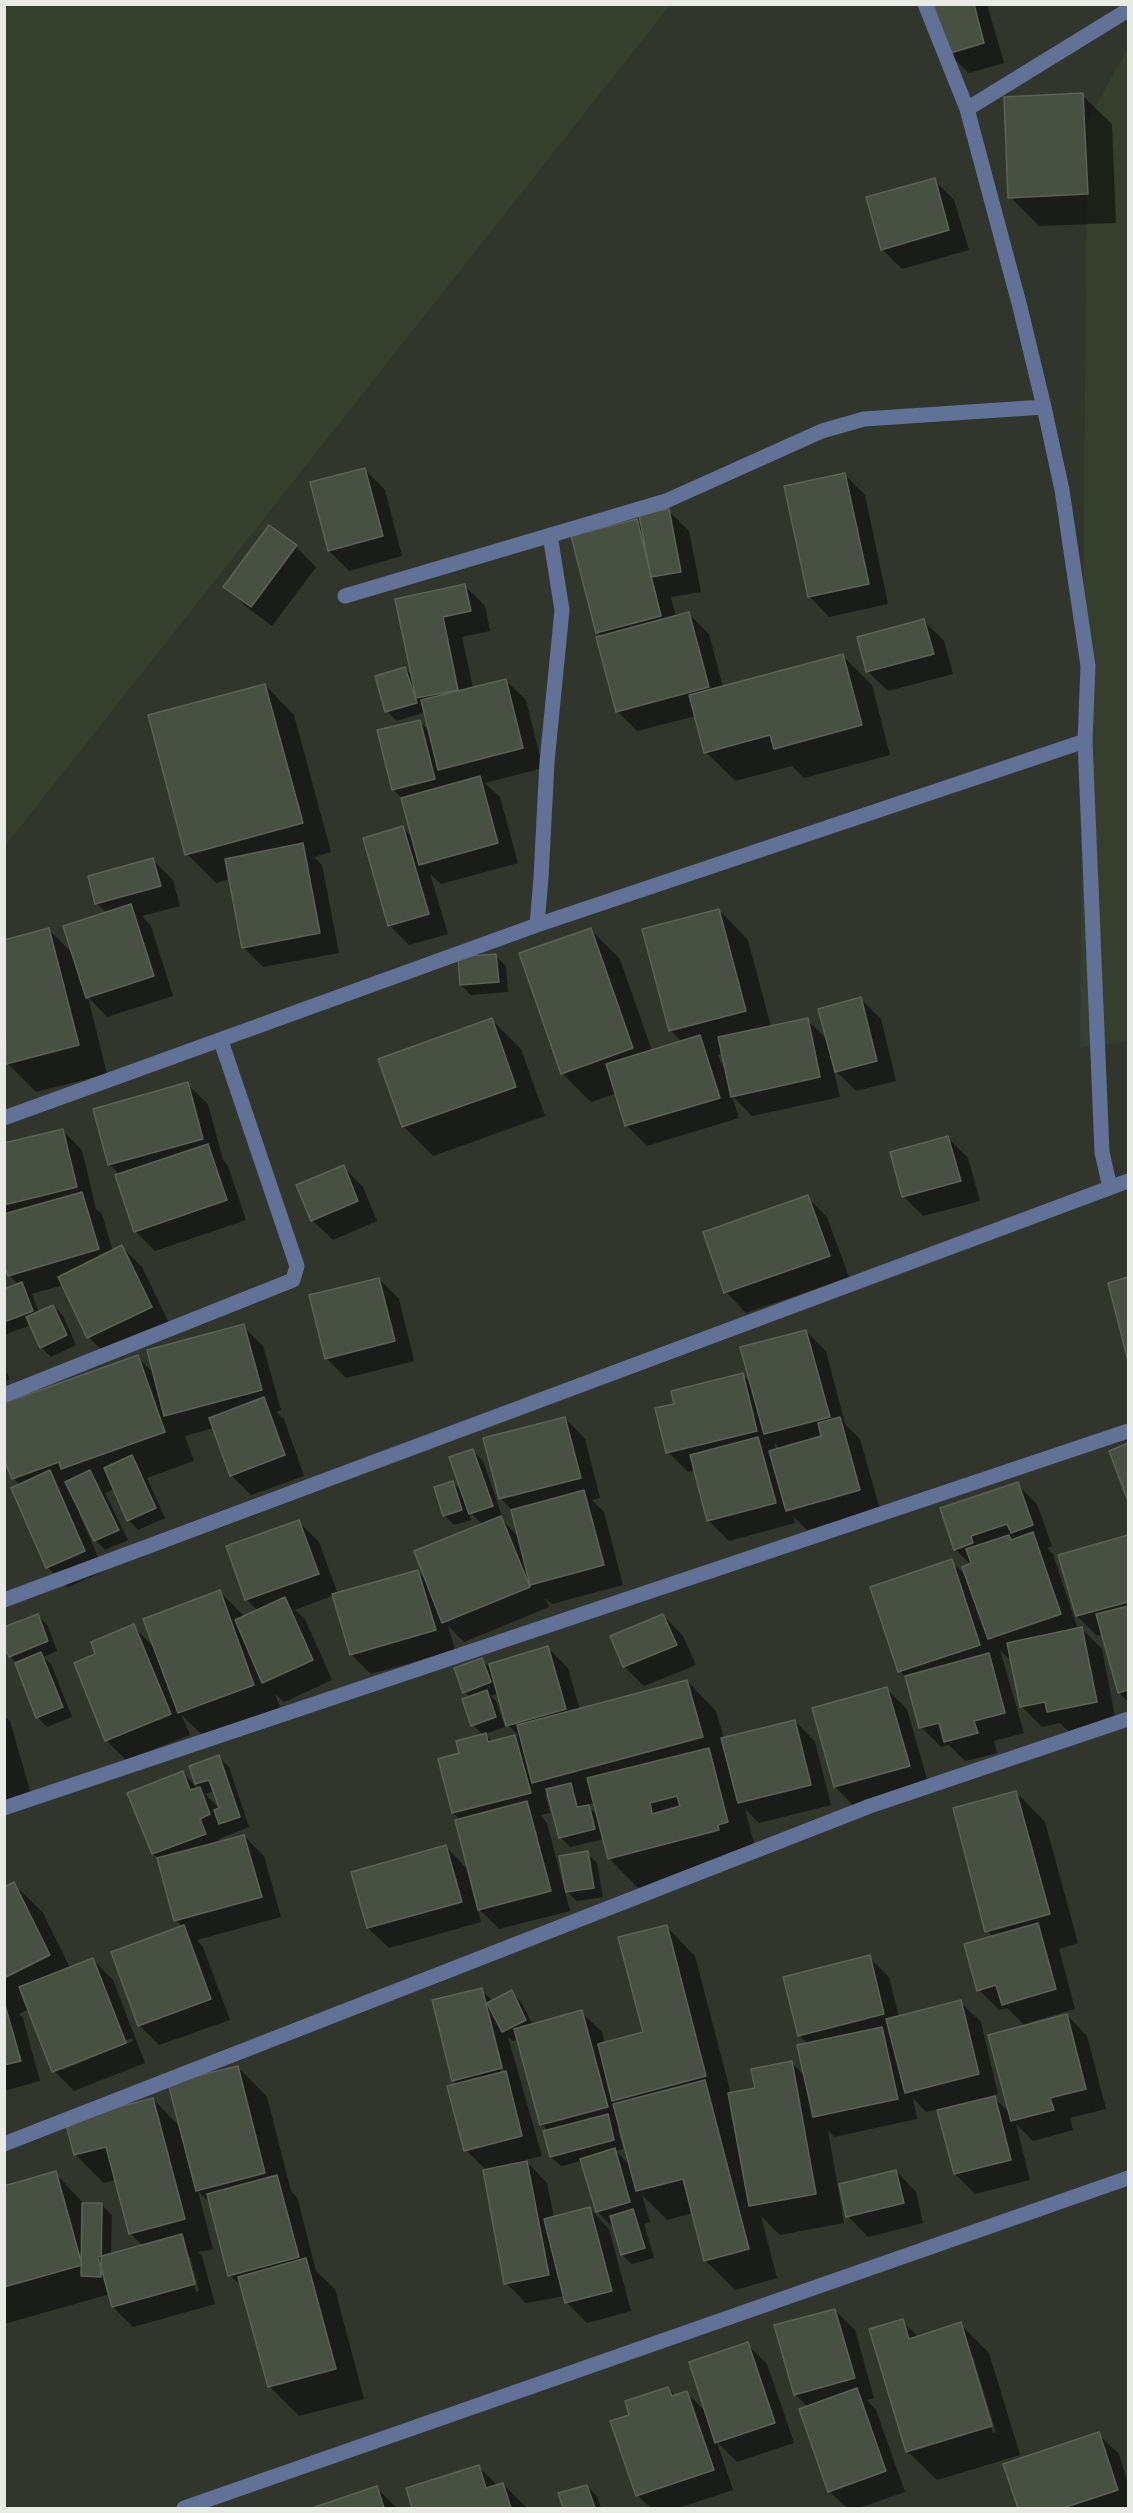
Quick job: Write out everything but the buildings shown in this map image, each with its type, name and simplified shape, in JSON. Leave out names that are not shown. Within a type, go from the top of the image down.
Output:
[{"type":"street","points":[[925,4],[967,109],[1020,307],[1064,501],[1088,666],[1085,741],[1102,1152],[1110,1188]]},
{"type":"street","points":[[967,109],[1128,10]]},
{"type":"street","points":[[345,596],[666,501],[822,431],[864,419],[1044,407]]},
{"type":"street","points":[[537,925],[547,762],[562,610],[550,535]]},
{"type":"street","points":[[4,1118],[537,925],[1085,741]]},
{"type":"street","points":[[4,1395],[293,1280],[297,1266],[221,1041]]},
{"type":"street","points":[[4,1600],[1128,1181]]},
{"type":"street","points":[[4,1808],[1128,1431]]},
{"type":"street","points":[[4,2144],[870,1806],[1128,1719]]},
{"type":"street","points":[[184,2508],[1128,2178]]},
{"type":"shaded area","points":[[4,5],[670,5],[5,846]]},
{"type":"shaded area","points":[[1128,48],[1128,1041],[1080,1048],[1087,122]]}]
